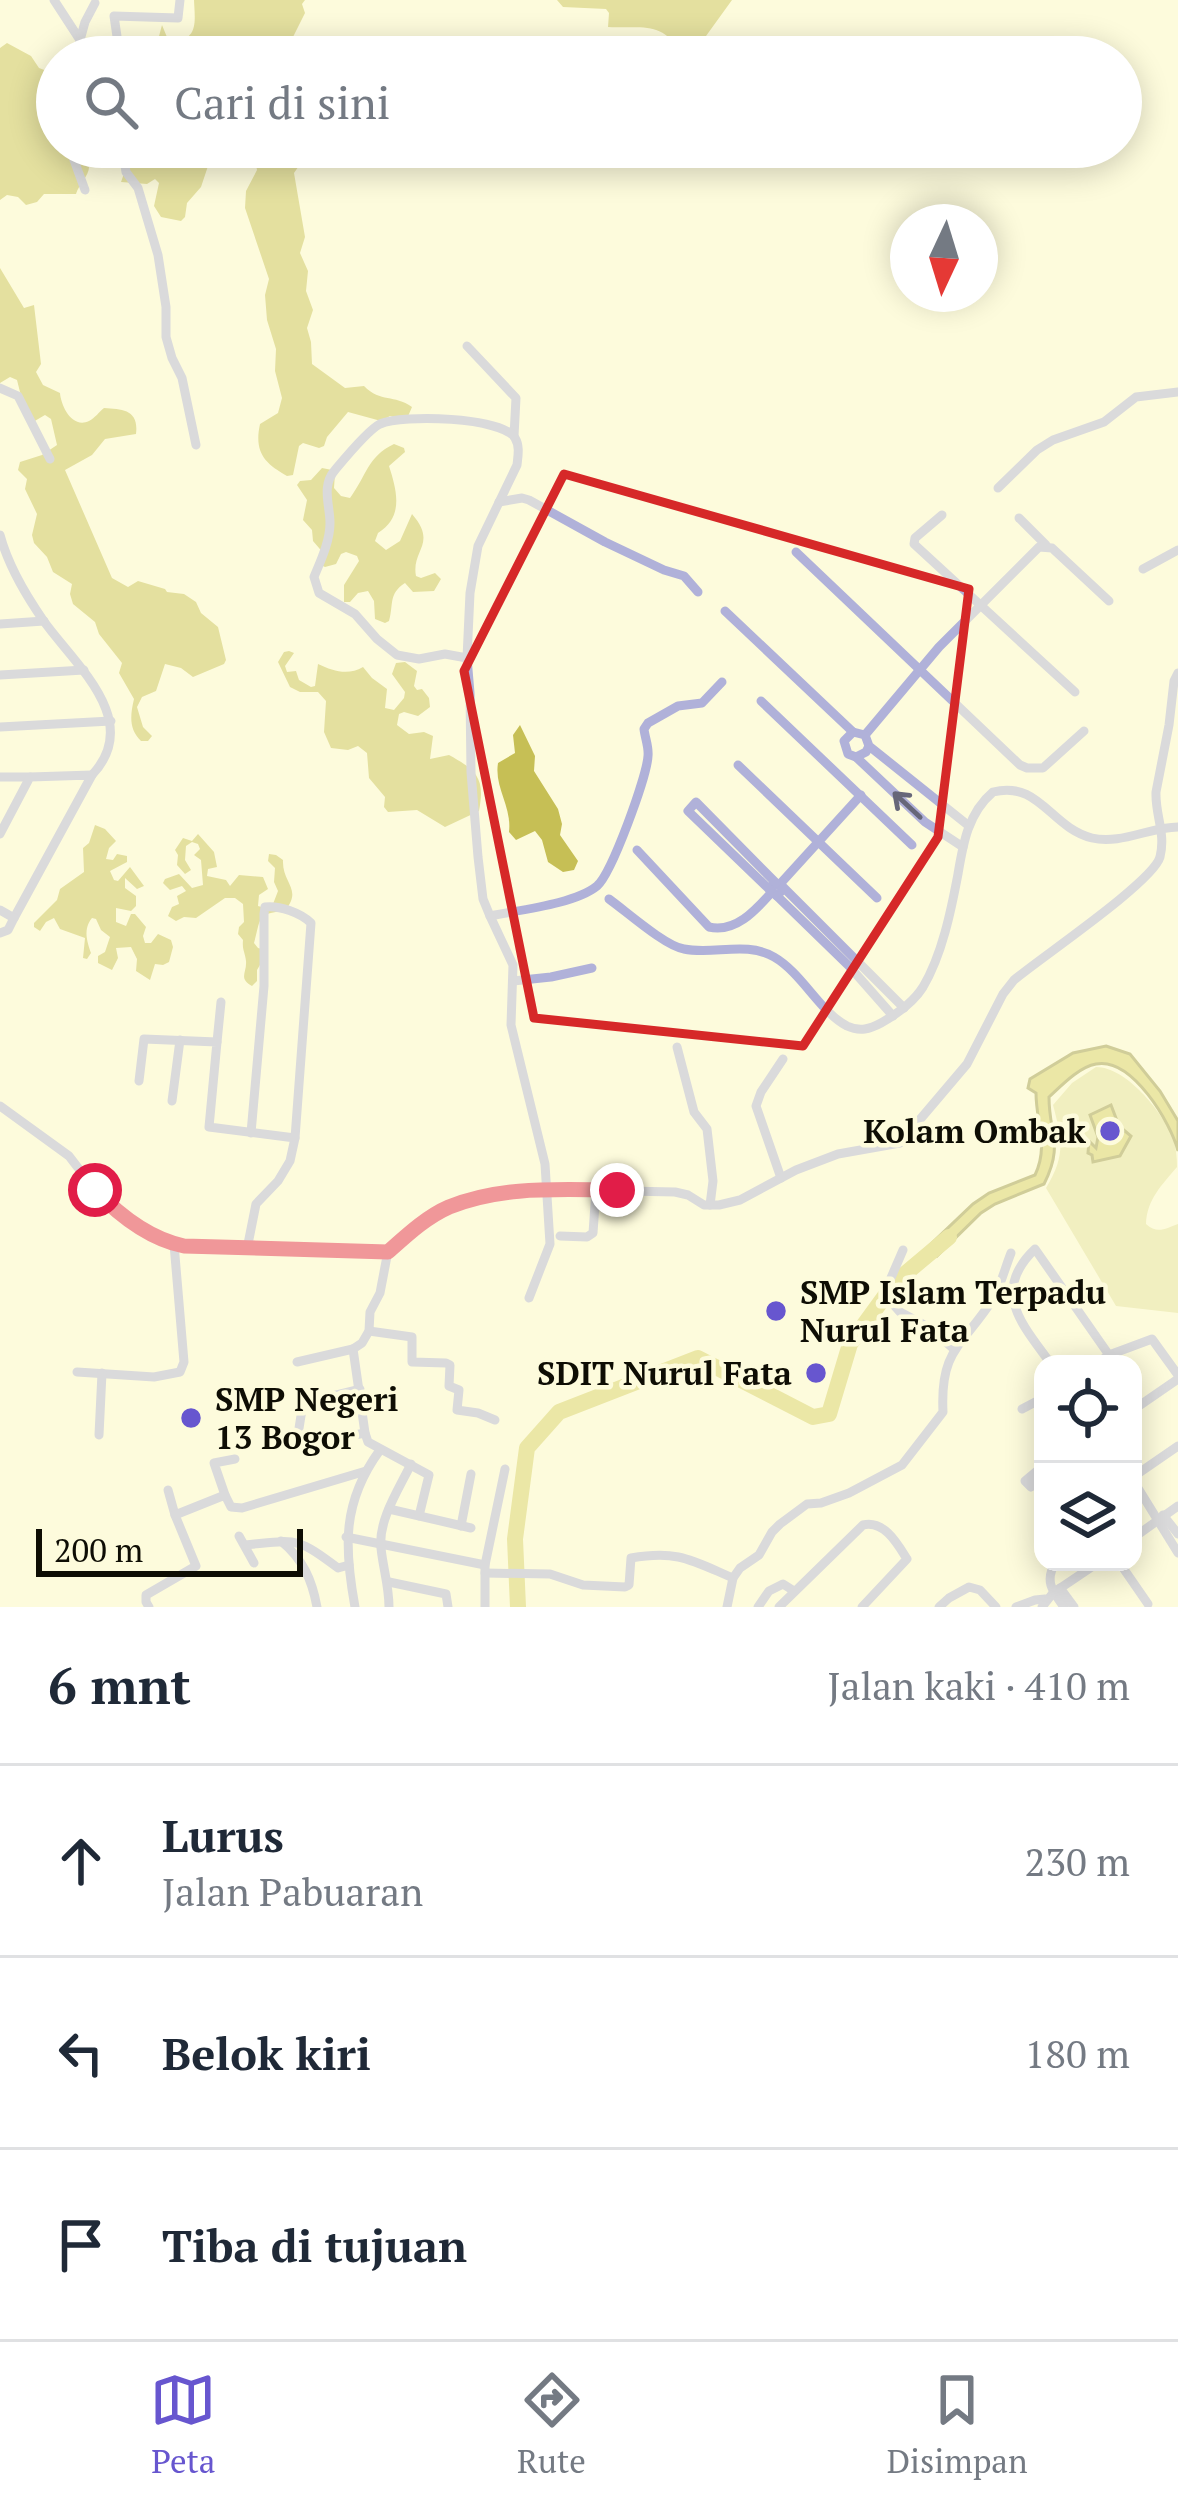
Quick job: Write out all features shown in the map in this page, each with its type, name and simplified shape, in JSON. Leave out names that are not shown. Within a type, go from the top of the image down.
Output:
[{"type":"street","points":[[54,0],[77,36]]},
{"type":"street","points":[[117,36],[114,11],[178,19],[180,0]]},
{"type":"street","points":[[82,36],[95,3]]},
{"type":"street","points":[[77,168],[85,190]]},
{"type":"street","points":[[125,168],[138,188],[158,255],[166,337],[182,378],[196,445]]},
{"type":"street","points":[[467,346],[516,398],[517,465],[478,546],[466,658],[483,899],[513,965],[511,1025],[543,1148],[548,1190],[549,1249],[529,1298]]},
{"type":"street","points":[[0,388],[18,396],[50,459]]},
{"type":"street","points":[[998,488],[1053,440],[1104,422],[1136,398],[1178,392]]},
{"type":"street","points":[[466,658],[397,655],[355,614],[319,593],[314,577],[331,524],[329,478],[380,424],[430,417],[469,421],[514,436]]},
{"type":"street","points":[[499,502],[529,500],[604,542],[684,576],[698,592]]},
{"type":"street","points":[[941,515],[914,544],[1075,692]]},
{"type":"street","points":[[1018,518],[1109,601]]},
{"type":"street","points":[[0,535],[14,572],[44,621],[84,670],[111,721],[100,766],[8,930],[0,933]]},
{"type":"street","points":[[856,757],[866,752],[867,740],[920,669],[1046,545]]},
{"type":"street","points":[[1143,569],[1178,550]]},
{"type":"street","points":[[796,552],[1002,750],[1028,768],[1050,764],[1084,731]]},
{"type":"street","points":[[0,573],[14,572]]},
{"type":"street","points":[[725,611],[853,732],[969,826]]},
{"type":"street","points":[[0,624],[44,621]]},
{"type":"street","points":[[0,675],[84,670]]},
{"type":"street","points":[[356,1607],[346,1538],[372,1443],[358,1346],[368,1331],[388,1252],[447,1208],[504,1192],[675,1192],[710,1205],[740,1200],[838,1154],[903,1141],[967,1064],[1014,980],[1154,870],[1163,827],[1156,791],[1178,673]]},
{"type":"street","points":[[490,916],[572,898],[596,887],[615,856],[644,777],[649,753],[644,729],[678,706],[701,703],[722,682]]},
{"type":"street","points":[[761,701],[913,845]]},
{"type":"street","points":[[0,727],[111,721]]},
{"type":"street","points":[[853,732],[846,737],[848,754],[925,822],[963,847]]},
{"type":"street","points":[[738,765],[877,898]]},
{"type":"street","points":[[0,778],[92,775]]},
{"type":"street","points":[[0,834],[30,777]]},
{"type":"street","points":[[609,899],[669,944],[685,950],[754,950],[772,956],[841,1022],[853,1029],[870,1029],[904,1008],[923,987],[938,952],[969,826],[976,809],[993,792],[1016,789],[1032,796],[1068,829],[1096,839],[1178,827]]},
{"type":"street","points":[[637,850],[709,927],[721,929],[748,918],[861,795]]},
{"type":"street","points":[[724,836],[814,927],[878,979],[904,1008]]},
{"type":"street","points":[[247,1249],[256,1204],[290,1161],[295,1138],[311,923],[272,906],[265,907],[264,914],[264,986],[251,1132]]},
{"type":"street","points":[[0,910],[14,918]]},
{"type":"street","points":[[838,949],[893,1016]]},
{"type":"street","points":[[513,981],[592,968]]},
{"type":"street","points":[[869,988],[878,979]]},
{"type":"street","points":[[221,1002],[209,1127],[295,1138]]},
{"type":"street","points":[[139,1082],[144,1039],[217,1042]]},
{"type":"street","points":[[172,1101],[180,1040]]},
{"type":"street","points":[[677,1047],[694,1112],[707,1129],[713,1181],[710,1205]]},
{"type":"street","points":[[782,1178],[756,1106],[783,1059]]},
{"type":"street","points":[[0,1106],[69,1156],[116,1211],[174,1244],[388,1252]]},
{"type":"street","points":[[560,1236],[593,1233],[596,1190]]},
{"type":"street","points":[[77,1372],[162,1376],[180,1372],[184,1362],[174,1244]]},
{"type":"street","points":[[1045,1355],[1016,1315],[1012,1301],[1016,1277],[1035,1249],[1109,1355],[1152,1339],[1178,1377],[1142,1403]]},
{"type":"street","points":[[903,1250],[885,1295],[900,1312],[930,1328],[954,1349]]},
{"type":"street","points":[[727,1607],[733,1578],[758,1555],[772,1532],[807,1504],[849,1493],[902,1466],[943,1413],[941,1390],[954,1349],[995,1295],[1011,1253]]},
{"type":"street","points":[[368,1331],[412,1337],[412,1362],[450,1365],[449,1386],[459,1390],[458,1410],[495,1420]]},
{"type":"street","points":[[297,1362],[358,1346]]},
{"type":"street","points":[[99,1436],[103,1373]]},
{"type":"street","points":[[361,1389],[303,1403],[297,1441],[372,1443],[411,1465],[430,1477],[419,1516]]},
{"type":"street","points":[[1022,1409],[1034,1403]]},
{"type":"street","points":[[1142,1472],[1178,1446]]},
{"type":"street","points":[[235,1459],[214,1463],[231,1507],[237,1509],[366,1471]]},
{"type":"street","points":[[388,1607],[380,1543],[389,1509],[411,1465]]},
{"type":"street","points":[[485,1607],[485,1569],[505,1469]]},
{"type":"street","points":[[389,1509],[466,1527],[471,1474]]},
{"type":"street","points":[[149,1607],[146,1595],[196,1566],[168,1490]]},
{"type":"street","points":[[1142,1492],[1178,1534]]},
{"type":"street","points":[[175,1515],[225,1495]]},
{"type":"street","points":[[1142,1531],[1178,1505]]},
{"type":"street","points":[[1160,1518],[1178,1553]]},
{"type":"street","points":[[787,1601],[863,1525],[874,1523],[882,1526],[907,1559],[862,1607]]},
{"type":"street","points":[[346,1538],[513,1574],[550,1574],[591,1586],[626,1587],[631,1558],[666,1554],[733,1578]]},
{"type":"street","points":[[254,1563],[242,1540],[294,1540],[338,1568],[349,1564]]},
{"type":"street","points":[[280,1541],[306,1571],[317,1607]]},
{"type":"street","points":[[1016,1607],[1050,1597],[1086,1571]]},
{"type":"street","points":[[1125,1571],[1148,1604]]},
{"type":"street","points":[[388,1582],[446,1594],[448,1607]]},
{"type":"street","points":[[758,1607],[775,1586],[783,1584],[787,1601]]},
{"type":"street","points":[[939,1607],[969,1587],[980,1590],[996,1607]]},
{"type":"street","points":[[1050,1597],[1064,1607]]},
{"type":"street","points":[[1050,1597],[1074,1607]]},
{"type":"highlighted area","points":[[564,474],[969,589],[938,837],[803,1046],[534,1018],[464,671]]},
{"type":"shaded area","points":[[194,0],[305,0],[305,13],[294,36],[188,36],[194,23]]},
{"type":"shaded area","points":[[557,0],[732,0],[706,36],[666,36],[643,28],[608,27],[606,9],[563,7]]},
{"type":"shaded area","points":[[7,43],[36,64],[36,168],[89,168],[76,194],[44,194],[26,205],[18,197],[7,195],[0,200],[0,48]]},
{"type":"shaded area","points":[[126,168],[207,168],[181,221],[161,217],[154,206],[159,183],[155,179],[147,184],[121,182]]},
{"type":"shaded area","points":[[297,168],[294,173],[305,237],[300,253],[308,271],[306,291],[313,310],[307,328],[312,364],[345,388],[364,386],[412,407],[406,421],[390,416],[381,421],[348,412],[324,446],[299,446],[293,475],[287,476],[267,461],[258,442],[260,424],[278,413],[282,398],[267,320],[269,279],[245,208],[246,191],[257,170]]},
{"type":"shaded area","points":[[0,268],[24,308],[34,305],[41,364],[36,372],[43,385],[60,393],[68,415],[83,423],[111,408],[128,412],[135,420],[136,434],[105,439],[92,455],[65,470],[112,578],[128,587],[138,581],[184,594],[218,627],[224,664],[193,677],[165,664],[156,691],[142,697],[137,707],[143,727],[152,736],[148,741],[141,741],[132,727],[134,699],[119,673],[122,663],[95,622],[73,604],[72,584],[53,572],[34,543],[37,514],[25,489],[27,479],[18,470],[20,462],[57,445],[51,419],[45,415],[33,422],[17,380],[10,377],[0,383]]},
{"type":"shaded area","points":[[394,444],[405,452],[389,466],[395,511],[375,541],[386,550],[400,541],[412,514],[423,533],[416,576],[435,573],[441,579],[434,591],[413,592],[405,583],[394,595],[385,623],[375,619],[368,591],[344,602],[344,585],[359,561],[357,556],[346,552],[336,564],[321,565],[325,555],[303,520],[307,500],[297,485],[311,480],[322,468],[332,470],[334,488],[350,498],[373,461]]},
{"type":"shaded area","points":[[289,651],[294,653],[285,666],[287,672],[296,671],[299,680],[311,687],[318,664],[340,672],[363,667],[387,689],[385,708],[394,710],[405,692],[392,674],[396,663],[405,662],[417,671],[414,686],[429,698],[430,707],[418,716],[399,714],[397,725],[409,734],[433,736],[430,759],[449,755],[473,771],[480,783],[479,811],[445,827],[417,810],[388,812],[385,797],[369,778],[367,753],[358,746],[331,748],[324,732],[326,701],[318,692],[290,687],[278,662]]},
{"type":"shaded area","points":[[520,725],[535,756],[534,771],[558,809],[560,835],[578,861],[574,870],[563,872],[548,862],[535,831],[516,840],[509,832],[498,763],[515,753],[513,735]]},
{"type":"shaded area","points":[[95,825],[116,841],[106,859],[127,856],[127,862],[110,871],[114,880],[130,867],[144,886],[137,889],[125,878],[125,888],[136,896],[136,906],[131,911],[116,908],[116,922],[126,926],[135,914],[146,927],[145,943],[158,934],[171,940],[169,962],[155,964],[150,980],[136,971],[131,947],[116,948],[118,958],[112,970],[98,963],[110,937],[96,919],[87,926],[91,953],[87,959],[83,958],[85,938],[60,929],[54,918],[40,931],[34,927],[57,900],[60,889],[84,872],[83,848]]},
{"type":"shaded area","points":[[198,834],[214,852],[217,867],[208,869],[207,876],[226,880],[230,886],[239,875],[263,877],[268,889],[259,895],[258,906],[273,904],[278,891],[269,854],[283,860],[292,897],[285,911],[269,913],[259,923],[254,943],[267,953],[252,986],[244,978],[246,961],[238,934],[244,922],[243,904],[225,898],[196,918],[176,921],[168,916],[179,904],[177,896],[186,891],[182,886],[170,890],[165,879],[179,874],[192,888],[203,885],[201,860],[194,855],[198,844],[186,846],[185,860],[191,870],[185,874],[177,865],[175,850],[183,838],[192,841]]},
{"type":"shaded area","points":[[1106,1046],[1130,1054],[1160,1091],[1178,1121],[1178,1151],[1158,1109],[1136,1081],[1110,1065],[1090,1066],[1049,1097],[1054,1149],[1044,1184],[981,1213],[937,1256],[929,1246],[973,1204],[1035,1175],[1041,1144],[1030,1079],[1073,1053]]},
{"type":"shaded area","points":[[1096,1067],[1119,1074],[1142,1092],[1173,1138],[1177,1167],[1152,1200],[1146,1224],[1158,1230],[1178,1224],[1178,1313],[1116,1306],[1046,1188],[1060,1147],[1053,1105],[1072,1083]]},
{"type":"shaded area","name":"Kolam Ombak","points":[[1111,1105],[1119,1126],[1131,1136],[1120,1156],[1093,1162],[1089,1141],[1096,1148],[1098,1137],[1090,1115]]},
{"type":"waterway","points":[[893,1284],[949,1237]]},
{"type":"waterway","points":[[518,1607],[515,1539],[527,1448],[559,1412],[698,1358],[813,1417],[829,1414],[850,1344],[885,1296]]},
{"type":"place","name":"Kolam Ombak","points":[[1110,1131]]},
{"type":"place","name":"SMP Islam Terpadu Nurul Fata","points":[[776,1311]]},
{"type":"place","name":"SDIT Nurul Fata","points":[[816,1373]]},
{"type":"place","name":"SMP Negeri 13 Bogor","points":[[191,1418]]},
{"type":"route","points":[[95,1190],[146,1230],[184,1246],[388,1252],[447,1208],[504,1192],[617,1190]]}]
